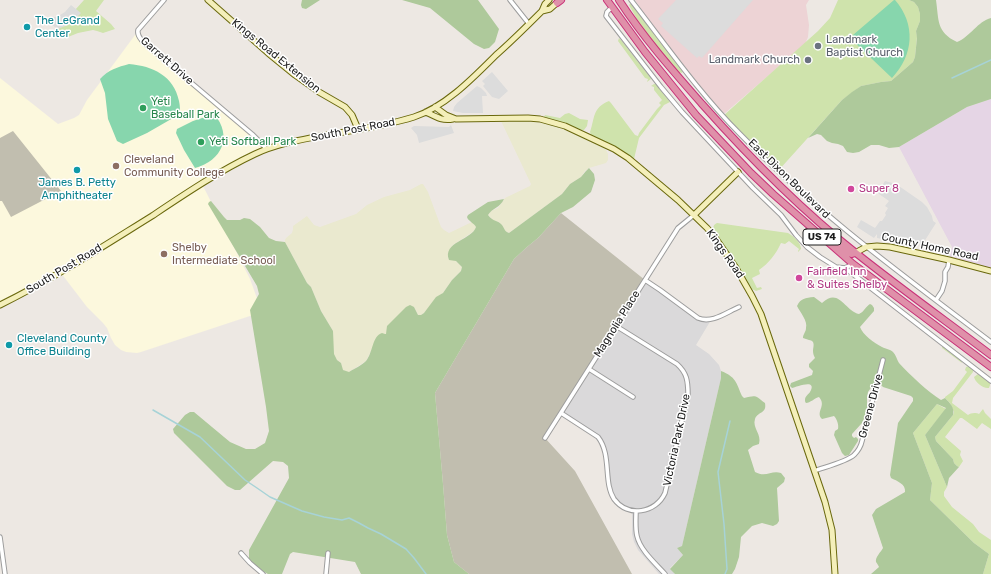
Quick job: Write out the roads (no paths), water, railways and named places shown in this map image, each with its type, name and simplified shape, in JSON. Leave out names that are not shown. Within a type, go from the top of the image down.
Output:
[{"type":"highway","name":"East Dixon Boulevard","points":[[607,0],[645,52],[696,115],[751,174],[853,264],[991,367]]},
{"type":"highway","name":"East Dixon Boulevard","points":[[619,0],[639,28],[680,79],[756,163],[855,253],[991,355]]},
{"type":"highway","points":[[805,222],[813,225],[848,253],[855,253]]},
{"type":"highway","points":[[853,264],[858,261],[862,263],[917,303],[924,304]]},
{"type":"street","name":"Garrett Drive","points":[[164,0],[138,30],[140,38],[252,134],[266,150]]},
{"type":"street","name":"Kings Road Extension","points":[[208,0],[295,75],[345,107],[354,119],[358,129]]},
{"type":"street","points":[[510,0],[529,24]]},
{"type":"street","name":"South Post Road","points":[[0,305],[52,278],[223,171],[254,154],[302,140],[398,122],[426,112],[448,98],[472,78],[542,11],[545,4],[549,0]]},
{"type":"street","name":"East Dixon Boulevard","points":[[631,0],[687,73],[720,112],[757,151],[809,199],[866,247],[991,342]]},
{"type":"street","name":"South Post Road","points":[[542,11],[550,9],[559,1]]},
{"type":"street","points":[[612,7],[606,12],[606,16],[652,76],[682,112],[753,188],[781,215],[807,247],[830,264],[845,268],[991,381]]},
{"type":"street","points":[[652,76],[660,71]]},
{"type":"street","points":[[680,79],[687,73]]},
{"type":"street","name":"Kings Road","points":[[435,107],[446,115],[456,119],[528,118],[540,119],[565,126],[614,149],[628,158],[657,182],[707,228],[736,268],[761,314],[792,409],[825,502],[831,524],[835,574]]},
{"type":"street","points":[[426,112],[444,120],[456,119]]},
{"type":"street","points":[[694,215],[738,172]]},
{"type":"street","name":"Magnolia Place","points":[[545,438],[678,228],[694,215]]},
{"type":"street","name":"County Home Road","points":[[855,253],[866,247],[877,246],[949,260],[991,271]]},
{"type":"street","points":[[936,300],[946,281],[945,272],[948,267],[949,260]]},
{"type":"street","points":[[845,268],[853,264]]},
{"type":"street","points":[[645,280],[703,320],[715,318],[739,307]]},
{"type":"street","name":"Victoria Park Drive","points":[[616,326],[677,364],[682,369],[688,382],[688,394],[665,493],[662,499],[651,508],[636,511]]},
{"type":"street","name":"Greene Drive","points":[[814,470],[847,459],[853,456],[860,448],[883,360]]},
{"type":"street","points":[[589,369],[633,397]]},
{"type":"street","points":[[561,412],[598,437],[602,442],[605,450],[610,487],[615,499],[625,508],[636,511],[636,535],[638,541],[665,574]]},
{"type":"street","points":[[0,537],[5,574]]},
{"type":"street","points":[[241,552],[250,563],[263,574]]},
{"type":"street","points":[[326,574],[328,553]]},
{"type":"waterway","points":[[952,78],[991,60]]},
{"type":"waterway","points":[[153,410],[200,437],[245,480],[270,497],[302,511],[324,517],[342,520],[349,518],[381,534],[406,549],[426,574]]},
{"type":"waterway","points":[[725,574],[727,569],[724,524],[718,472],[730,421]]},
{"type":"place","name":"The LeGrand Center","points":[[27,27]]},
{"type":"place","name":"Landmark Baptist Church","points":[[818,46]]},
{"type":"place","name":"Landmark Church","points":[[808,60]]},
{"type":"place","name":"Yeti Baseball Park","points":[[143,108]]},
{"type":"place","name":"Yeti Softball Park","points":[[201,142]]},
{"type":"place","name":"Cleveland Community College","points":[[116,166]]},
{"type":"place","name":"James B. Petty Amphitheater","points":[[77,170]]},
{"type":"place","name":"Super 8","points":[[851,189]]},
{"type":"place","name":"Shelby Intermediate School","points":[[164,254]]},
{"type":"place","name":"Fairfield Inn & Suites Shelby","points":[[799,278]]},
{"type":"place","name":"Cleveland County Office Building","points":[[9,345]]}]
